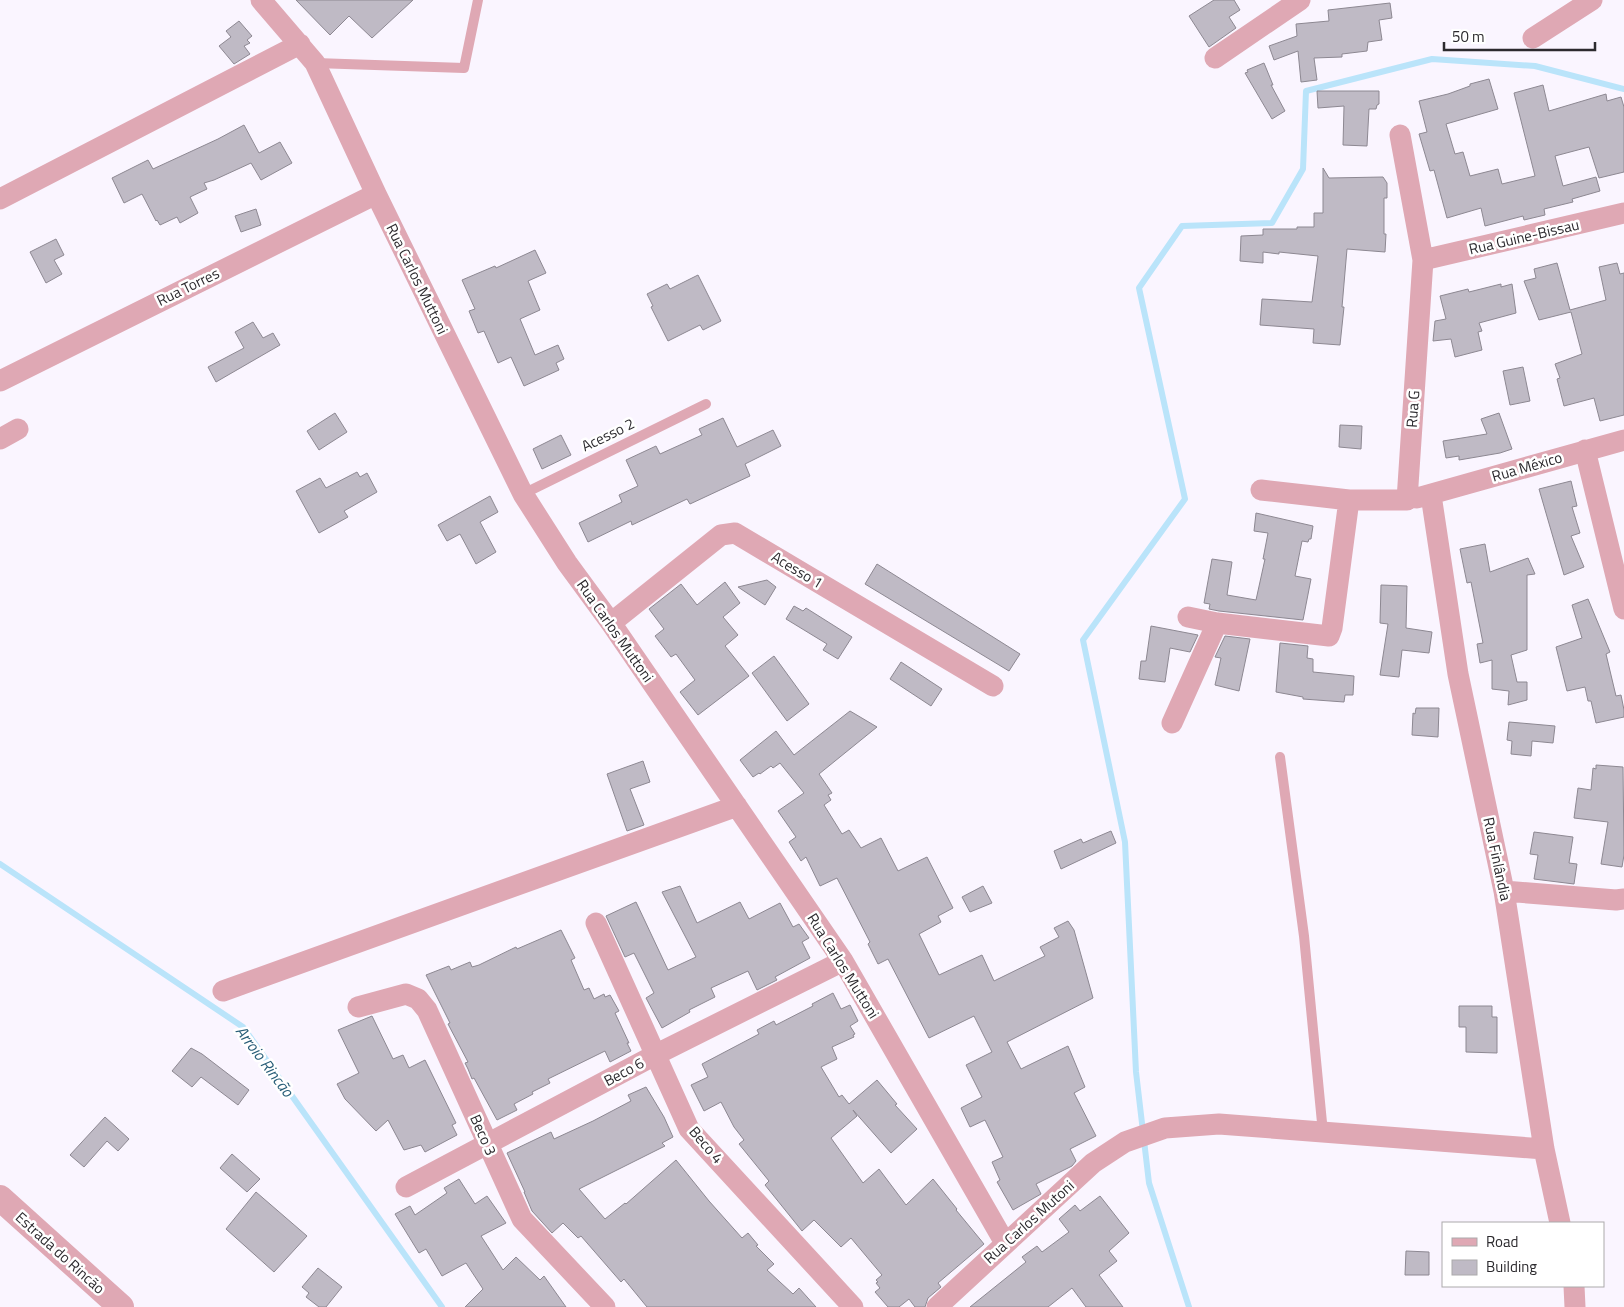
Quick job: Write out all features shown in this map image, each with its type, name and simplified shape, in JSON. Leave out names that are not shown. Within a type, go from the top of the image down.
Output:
[{"type":"street","name":"Rua Carlos Muttoni","points":[[261,0],[315,63],[376,194],[523,494],[566,563],[611,623],[843,961],[1005,1243]]},
{"type":"street","points":[[1216,58],[1300,0]]},
{"type":"street","points":[[1533,38],[1592,0]]},
{"type":"street","points":[[0,199],[300,44]]},
{"type":"street","name":"Rua G","points":[[1400,135],[1423,260],[1407,500]]},
{"type":"street","name":"Rua Torres","points":[[0,381],[376,194]]},
{"type":"street","name":"Rua Guine-Bissau","points":[[1423,260],[1624,213]]},
{"type":"street","name":"Rua México","points":[[1407,500],[1431,495],[1624,440]]},
{"type":"street","points":[[1585,450],[1624,610]]},
{"type":"street","points":[[1261,490],[1349,500],[1407,500]]},
{"type":"street","name":"Rua Finlândia","points":[[1431,495],[1458,674],[1504,891],[1544,1149],[1560,1222]]},
{"type":"street","points":[[1188,617],[1218,623],[1329,636],[1332,628],[1349,500]]},
{"type":"street","name":"Acesso 1","points":[[611,623],[721,535],[735,533],[993,686]]},
{"type":"street","points":[[1172,722],[1218,623]]},
{"type":"street","points":[[223,991],[737,806]]},
{"type":"street","points":[[1504,891],[1616,900],[1624,898]]},
{"type":"street","name":"Beco 4","points":[[596,923],[690,1129],[853,1307]]},
{"type":"street","name":"Beco 6","points":[[406,1187],[657,1054],[843,961]]},
{"type":"street","name":"Beco 3","points":[[358,1007],[406,994],[418,999],[427,1010],[522,1219],[605,1307]]},
{"type":"street","name":"Rua Carlos Mutoni","points":[[937,1307],[1093,1163],[1125,1142],[1166,1128],[1219,1124],[1544,1149]]},
{"type":"street","name":"Estrada do Rincão","points":[[0,1198],[121,1307]]},
{"type":"street","points":[[1574,1287],[1574,1307]]},
{"type":"lane","points":[[315,63],[464,68],[478,0]]},
{"type":"lane","name":"Acesso 2","points":[[523,494],[706,404]]},
{"type":"lane","points":[[1280,757],[1304,936],[1323,1133]]},
{"type":"building","points":[[296,0],[413,0],[372,38],[349,16],[330,35]]},
{"type":"building","points":[[1214,0],[1234,0],[1240,10],[1229,17],[1236,28],[1209,47],[1189,16]]},
{"type":"building","points":[[1390,3],[1392,18],[1379,20],[1382,40],[1368,42],[1367,51],[1342,54],[1342,57],[1314,58],[1317,80],[1301,82],[1298,51],[1274,60],[1269,46],[1297,36],[1296,24],[1329,21],[1328,10]]},
{"type":"building","points":[[239,21],[252,36],[247,40],[250,43],[244,46],[250,54],[234,64],[219,46],[231,37],[226,31]]},
{"type":"building","points":[[1264,63],[1273,85],[1271,85],[1285,111],[1272,119],[1245,73],[1248,72],[1247,70]]},
{"type":"building","points":[[1489,79],[1498,109],[1446,124],[1455,154],[1463,152],[1470,176],[1498,169],[1502,184],[1535,176],[1514,93],[1543,85],[1549,111],[1606,94],[1607,101],[1621,97],[1624,107],[1624,172],[1599,178],[1589,147],[1555,156],[1563,186],[1596,177],[1600,191],[1572,199],[1573,202],[1544,209],[1545,215],[1524,220],[1523,216],[1485,226],[1481,208],[1447,218],[1434,170],[1430,171],[1419,134],[1427,132],[1419,101],[1448,94],[1470,86],[1470,84]]},
{"type":"building","points":[[1317,91],[1379,91],[1379,104],[1376,109],[1369,109],[1367,146],[1343,145],[1344,106],[1318,108]]},
{"type":"building","points":[[244,125],[259,153],[280,142],[292,163],[261,180],[251,163],[204,183],[207,189],[190,197],[198,213],[180,223],[177,217],[160,225],[142,194],[124,203],[112,178],[148,160],[153,169]]},
{"type":"building","points":[[1323,168],[1329,178],[1383,177],[1387,183],[1387,198],[1384,198],[1385,252],[1347,249],[1340,345],[1313,343],[1314,329],[1260,325],[1262,299],[1312,302],[1318,256],[1263,252],[1263,263],[1240,261],[1241,236],[1263,235],[1263,229],[1314,227],[1314,213],[1323,213]]},
{"type":"building","points":[[256,209],[261,225],[241,232],[235,216]]},
{"type":"building","points":[[56,239],[64,255],[54,260],[62,274],[46,283],[30,252]]},
{"type":"building","points":[[535,250],[546,273],[528,281],[540,310],[520,319],[535,355],[558,345],[564,359],[556,363],[559,370],[524,386],[511,357],[498,363],[484,331],[478,333],[469,311],[475,309],[462,280],[495,266],[496,268]]},
{"type":"building","points":[[1557,263],[1570,310],[1606,300],[1599,267],[1617,263],[1620,274],[1624,273],[1624,415],[1600,421],[1594,398],[1564,406],[1557,379],[1560,378],[1555,364],[1582,354],[1571,312],[1539,320],[1524,281],[1536,278],[1534,269]]},
{"type":"building","points":[[698,275],[721,321],[703,330],[700,325],[668,341],[651,307],[653,306],[647,294],[667,284],[670,289]]},
{"type":"building","points":[[1501,284],[1501,287],[1512,284],[1516,313],[1479,323],[1482,331],[1478,332],[1482,350],[1455,357],[1451,339],[1433,341],[1435,321],[1446,319],[1440,296],[1468,289],[1469,292]]},
{"type":"building","points":[[253,322],[263,338],[273,333],[280,345],[216,382],[208,367],[244,348],[235,332]]},
{"type":"building","points":[[1523,367],[1530,401],[1510,405],[1503,371]]},
{"type":"building","points":[[335,413],[347,432],[319,450],[307,431]]},
{"type":"building","points":[[1499,413],[1512,449],[1459,460],[1459,456],[1446,458],[1443,441],[1487,434],[1481,419]]},
{"type":"building","points":[[723,418],[737,447],[773,430],[781,446],[745,464],[750,476],[690,504],[687,499],[632,525],[631,521],[588,542],[579,523],[622,502],[619,495],[638,486],[626,460],[656,446],[660,454],[702,435],[699,429]]},
{"type":"building","points":[[1340,425],[1362,426],[1361,449],[1339,447]]},
{"type":"building","points":[[561,435],[571,455],[542,469],[533,449]]},
{"type":"building","points":[[357,472],[360,477],[367,473],[377,492],[344,511],[348,517],[319,533],[296,491],[320,478],[326,488]]},
{"type":"building","points":[[1571,481],[1577,506],[1572,507],[1580,533],[1571,536],[1584,567],[1564,575],[1539,489]]},
{"type":"building","points":[[490,496],[498,512],[480,522],[496,552],[476,564],[460,534],[447,541],[438,525]]},
{"type":"building","points":[[1256,513],[1313,526],[1311,539],[1308,542],[1302,541],[1295,576],[1311,579],[1303,620],[1219,611],[1209,609],[1210,604],[1204,603],[1212,559],[1232,562],[1227,595],[1256,600],[1265,559],[1263,559],[1268,533],[1254,531]]},
{"type":"building","points":[[1485,544],[1490,572],[1528,558],[1535,574],[1527,575],[1527,650],[1511,655],[1517,682],[1527,682],[1527,700],[1508,705],[1509,691],[1492,689],[1492,660],[1480,663],[1477,644],[1483,643],[1471,582],[1467,583],[1460,549]]},
{"type":"building","points":[[877,564],[1020,654],[1009,671],[865,584]]},
{"type":"building","points":[[767,580],[776,587],[765,605],[738,587]]},
{"type":"building","points":[[725,582],[740,603],[723,617],[738,635],[725,646],[749,676],[698,715],[680,692],[695,680],[676,654],[671,657],[655,636],[664,629],[649,609],[681,584],[697,605]]},
{"type":"building","points":[[1381,585],[1407,586],[1406,628],[1432,632],[1429,653],[1402,650],[1399,677],[1380,675],[1388,624],[1380,623]]},
{"type":"building","points":[[1588,599],[1610,652],[1606,654],[1616,696],[1621,695],[1624,710],[1624,717],[1596,723],[1591,701],[1588,701],[1585,687],[1567,691],[1556,647],[1582,638],[1572,605]]},
{"type":"building","points":[[794,606],[803,611],[806,608],[852,637],[838,659],[823,650],[827,644],[786,619]]},
{"type":"building","points":[[1151,626],[1198,635],[1190,652],[1170,648],[1165,682],[1139,679],[1141,661],[1146,661]]},
{"type":"building","points":[[1225,636],[1250,639],[1239,691],[1215,685],[1221,658],[1215,657]]},
{"type":"building","points":[[1280,643],[1308,646],[1307,658],[1313,659],[1313,672],[1354,676],[1353,695],[1345,695],[1344,702],[1303,699],[1303,697],[1276,692]]},
{"type":"building","points":[[774,656],[809,704],[787,721],[752,673]]},
{"type":"building","points":[[901,662],[942,689],[931,706],[890,679]]},
{"type":"building","points":[[1416,708],[1439,708],[1438,737],[1412,735],[1413,713],[1415,714]]},
{"type":"building","points":[[850,711],[877,727],[819,774],[832,793],[828,795],[831,800],[824,805],[842,834],[849,830],[861,848],[881,838],[898,871],[927,857],[953,908],[938,916],[941,922],[919,934],[939,975],[982,955],[994,981],[1045,956],[1040,947],[1059,937],[1054,928],[1068,921],[1074,930],[1093,998],[1007,1042],[1021,1069],[1068,1046],[1085,1087],[1074,1093],[1096,1136],[1070,1149],[1076,1161],[1072,1166],[1036,1184],[1041,1194],[1013,1210],[997,1182],[1000,1180],[992,1162],[1003,1157],[985,1120],[970,1127],[961,1108],[982,1097],[966,1065],[992,1052],[974,1016],[929,1038],[888,959],[878,964],[868,944],[870,942],[837,878],[820,886],[806,857],[801,861],[789,842],[796,837],[778,811],[804,793],[780,763],[753,777],[740,760],[776,731],[794,755]]},
{"type":"building","points":[[1509,722],[1555,726],[1553,743],[1532,741],[1531,756],[1511,754],[1512,741],[1507,740]]},
{"type":"building","points":[[643,761],[650,782],[630,789],[644,825],[627,831],[607,774]]},
{"type":"building","points":[[1596,765],[1623,767],[1624,855],[1622,867],[1601,864],[1608,822],[1574,818],[1578,788],[1591,790],[1593,768],[1596,769]]},
{"type":"building","points":[[1111,831],[1116,843],[1061,869],[1054,851],[1081,839],[1083,843]]},
{"type":"building","points":[[1534,832],[1573,837],[1569,863],[1577,864],[1574,884],[1534,879],[1538,855],[1530,854]]},
{"type":"building","points":[[680,886],[697,923],[740,902],[749,919],[780,903],[793,927],[799,924],[809,938],[802,942],[810,958],[775,977],[777,980],[757,990],[748,971],[711,988],[715,997],[689,1010],[690,1012],[662,1028],[646,998],[654,993],[634,953],[625,957],[606,916],[636,902],[668,970],[696,957],[662,892]]},
{"type":"building","points":[[983,886],[992,903],[970,912],[962,897]]},
{"type":"building","points":[[561,930],[575,958],[571,960],[584,990],[589,988],[594,999],[604,994],[605,997],[610,995],[619,1011],[615,1013],[631,1051],[610,1062],[605,1051],[548,1079],[550,1083],[514,1104],[517,1110],[497,1120],[474,1078],[472,1079],[465,1063],[468,1062],[426,975],[449,966],[451,970],[470,962],[472,967],[479,965],[516,947],[517,949]]},
{"type":"building","points":[[833,993],[841,1009],[850,1005],[858,1021],[850,1026],[855,1034],[853,1035],[854,1037],[832,1047],[837,1059],[821,1067],[839,1097],[842,1095],[849,1104],[877,1080],[897,1104],[895,1105],[917,1129],[891,1153],[853,1110],[857,1116],[831,1138],[863,1183],[879,1169],[906,1205],[933,1179],[984,1244],[938,1283],[941,1287],[928,1298],[925,1307],[915,1307],[909,1299],[899,1307],[888,1307],[875,1292],[880,1288],[876,1280],[882,1275],[851,1238],[841,1247],[814,1220],[802,1231],[765,1185],[769,1181],[739,1144],[744,1140],[734,1127],[721,1102],[704,1111],[691,1085],[708,1077],[702,1064],[759,1034],[757,1030],[774,1021],[776,1025],[813,1006],[812,1004]]},
{"type":"building","points":[[1459,1006],[1492,1006],[1492,1017],[1497,1017],[1497,1053],[1466,1052],[1466,1027],[1459,1027]]},
{"type":"building","points":[[372,1016],[393,1059],[403,1055],[409,1068],[425,1060],[456,1123],[452,1125],[457,1135],[425,1152],[421,1145],[404,1150],[388,1120],[376,1131],[345,1099],[337,1084],[359,1073],[338,1030]]},
{"type":"building","points":[[191,1048],[202,1054],[249,1090],[238,1105],[201,1077],[192,1087],[172,1071]]},
{"type":"building","points":[[646,1087],[664,1117],[673,1137],[662,1143],[665,1146],[579,1189],[605,1219],[626,1204],[676,1160],[742,1238],[748,1233],[758,1245],[756,1246],[774,1264],[767,1270],[793,1294],[799,1288],[816,1307],[647,1307],[624,1279],[621,1282],[581,1236],[578,1238],[563,1223],[552,1233],[532,1211],[507,1153],[551,1132],[554,1139],[593,1121],[631,1101],[628,1095]]},
{"type":"building","points":[[105,1117],[129,1139],[118,1151],[107,1141],[84,1167],[70,1155]]},
{"type":"building","points":[[232,1154],[260,1179],[247,1192],[220,1168]]},
{"type":"building","points":[[459,1179],[475,1204],[487,1196],[506,1223],[481,1236],[503,1270],[516,1257],[540,1280],[544,1276],[566,1307],[465,1307],[483,1289],[466,1263],[442,1276],[426,1249],[419,1253],[395,1214],[410,1206],[415,1215],[447,1193],[444,1188]]},
{"type":"building","points":[[256,1192],[307,1236],[274,1272],[226,1229]]},
{"type":"building","points":[[1100,1196],[1129,1233],[1109,1251],[1117,1261],[1099,1275],[1123,1307],[1086,1307],[1072,1288],[1048,1307],[970,1307],[1026,1262],[1022,1257],[1037,1246],[1042,1252],[1069,1232],[1059,1219],[1075,1205],[1080,1211]]},
{"type":"building","points":[[1406,1251],[1429,1252],[1429,1275],[1405,1275]]},
{"type":"building","points":[[318,1268],[342,1287],[326,1307],[319,1307],[306,1297],[309,1293],[302,1287]]},
{"type":"waterway","points":[[1189,1307],[1149,1183],[1136,1072],[1125,842],[1083,640],[1185,499],[1139,288],[1182,226],[1272,223],[1303,169],[1306,91],[1432,59],[1535,66],[1624,89]]},
{"type":"waterway","name":"Arroio Rincão","points":[[0,864],[243,1027],[442,1307]]}]
